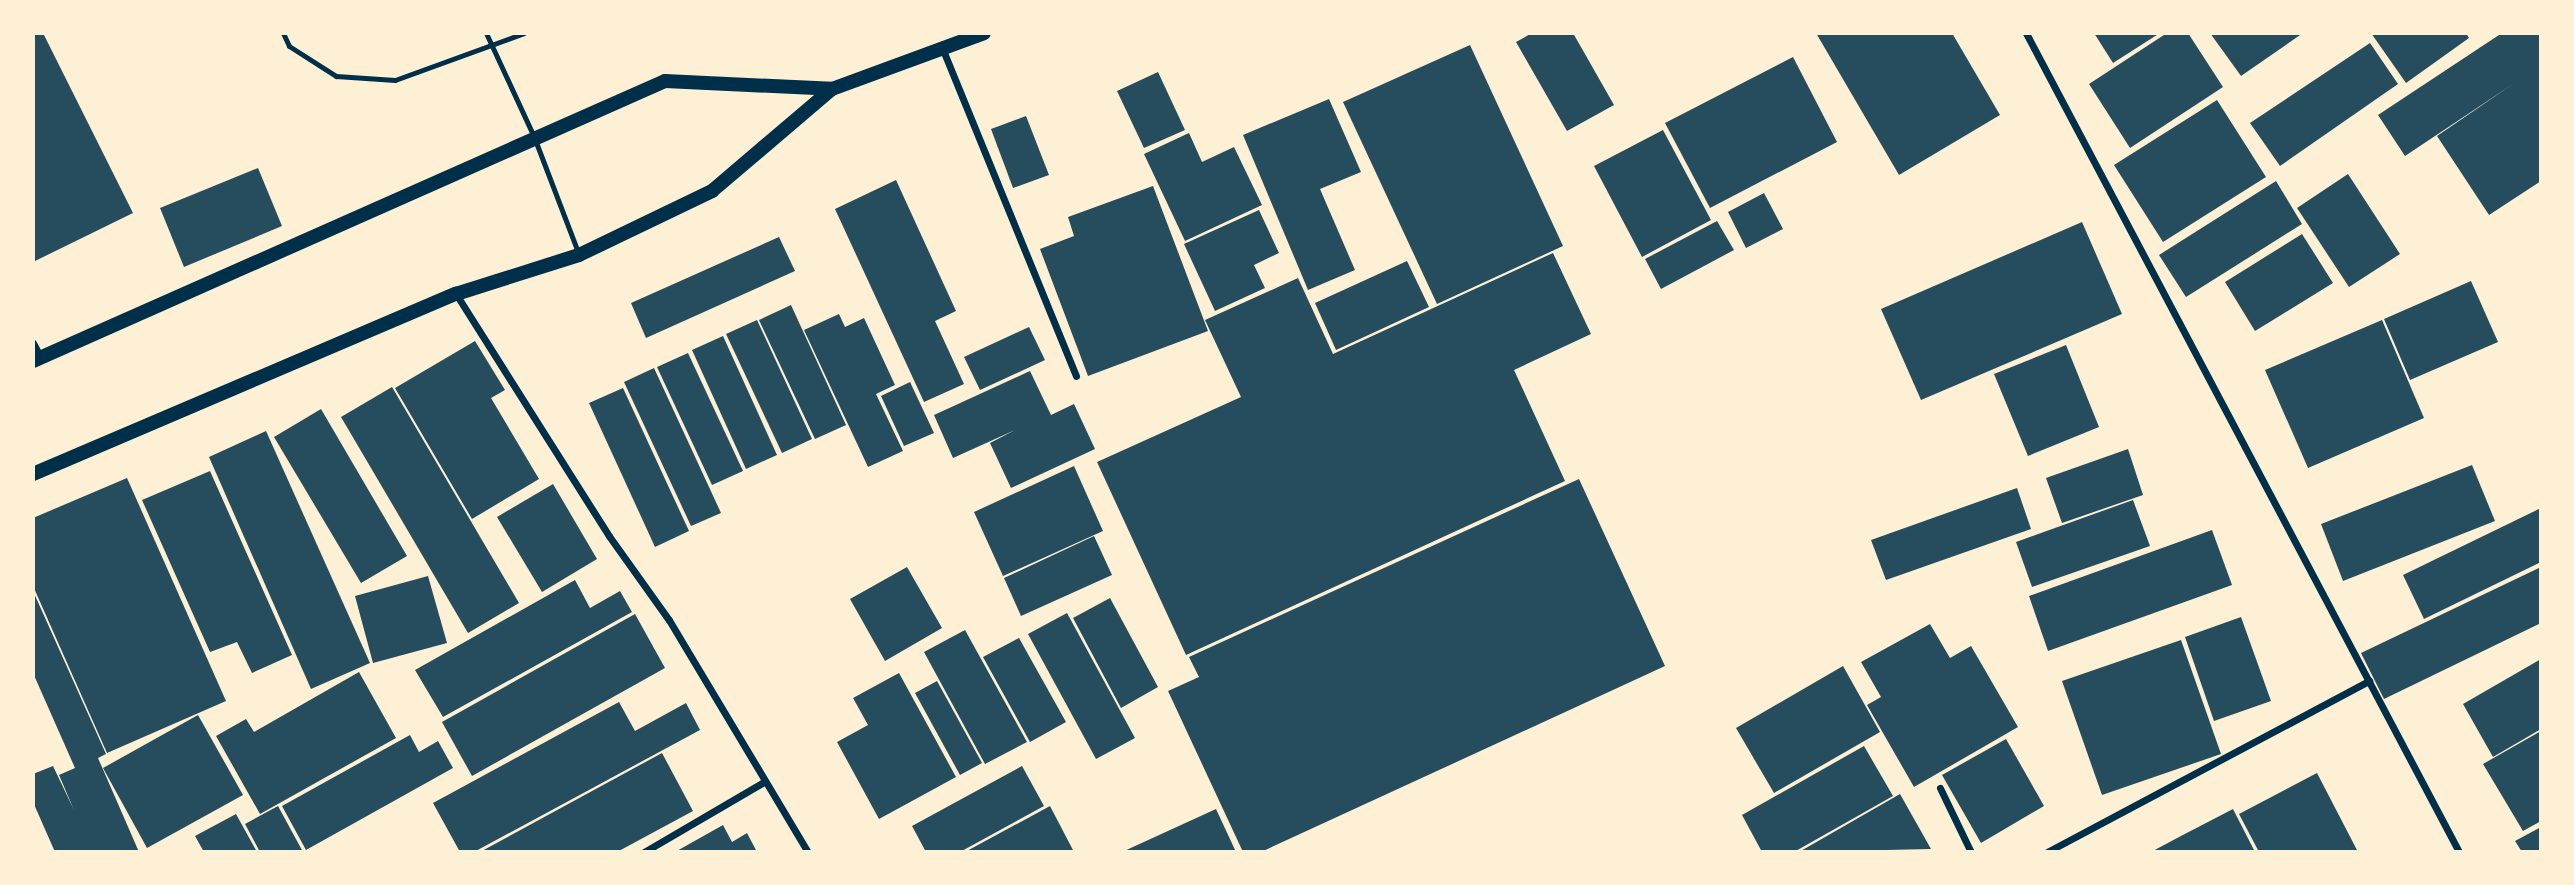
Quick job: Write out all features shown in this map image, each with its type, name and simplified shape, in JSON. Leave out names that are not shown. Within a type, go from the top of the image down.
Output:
[{"type":"main road","points":[[33,474],[456,293],[579,255],[712,191],[832,89],[984,33]]},
{"type":"main road","points":[[37,360],[665,81],[832,89]]},
{"type":"street","points":[[2026,33],[2459,852]]},
{"type":"street","points":[[943,50],[1076,376]]},
{"type":"street","points":[[456,293],[609,536],[669,620],[808,852]]},
{"type":"street","points":[[33,343],[37,360]]},
{"type":"street","points":[[2047,852],[2368,681]]},
{"type":"street","points":[[644,852],[764,782]]},
{"type":"street","points":[[1940,788],[1971,852]]},
{"type":"lane","points":[[283,33],[289,46],[336,76],[395,80],[524,33]]},
{"type":"lane","points":[[486,33],[534,137],[579,255]]},
{"type":"building","points":[[33,33],[43,33],[133,213],[33,262]]},
{"type":"building","points":[[1532,33],[1573,33],[1614,105],[1567,131],[1516,42]]},
{"type":"building","points":[[1816,33],[1952,33],[2000,115],[1899,175]]},
{"type":"building","points":[[2094,33],[2160,33],[2113,63]]},
{"type":"building","points":[[2167,33],[2188,33],[2223,87],[2130,148],[2089,84]]},
{"type":"building","points":[[2210,33],[2303,33],[2241,76]]},
{"type":"building","points":[[2371,33],[2466,33],[2469,38],[2406,83]]},
{"type":"building","points":[[2502,33],[2541,33],[2541,181],[2489,215],[2437,136],[2513,84],[2405,156],[2378,115]]},
{"type":"building","points":[[2370,43],[2398,84],[2280,166],[2250,123]]},
{"type":"building","points":[[1470,45],[1563,246],[1437,304],[1343,102]]},
{"type":"building","points":[[1793,57],[1837,142],[1710,208],[1665,123]]},
{"type":"building","points":[[1158,72],[1185,130],[1144,148],[1117,91]]},
{"type":"building","points":[[1329,99],[1361,172],[1320,189],[1355,270],[1308,290],[1243,135]]},
{"type":"building","points":[[2217,100],[2266,177],[2163,242],[2114,165]]},
{"type":"building","points":[[1026,116],[1049,175],[1013,188],[991,129]]},
{"type":"building","points":[[1663,130],[1711,220],[1642,257],[1594,166]]},
{"type":"building","points":[[1189,133],[1202,162],[1234,147],[1262,205],[1185,241],[1144,154]]},
{"type":"building","points":[[258,168],[282,226],[184,267],[160,208]]},
{"type":"building","points":[[2348,174],[2400,254],[2349,287],[2297,208]]},
{"type":"building","points":[[896,180],[956,311],[935,321],[964,384],[924,402],[835,209]]},
{"type":"building","points":[[2276,181],[2302,224],[2186,297],[2159,255]]},
{"type":"building","points":[[1153,186],[1208,331],[1088,376],[1040,249],[1074,236],[1068,217]]},
{"type":"building","points":[[1764,193],[1783,229],[1746,248],[1728,212]]},
{"type":"building","points":[[1259,210],[1279,253],[1254,265],[1265,288],[1215,311],[1184,244]]},
{"type":"building","points":[[1717,221],[1734,250],[1661,289],[1645,259]]},
{"type":"building","points":[[2082,222],[2122,314],[1921,400],[1881,309]]},
{"type":"building","points":[[2302,234],[2333,283],[2255,331],[2225,282]]},
{"type":"building","points":[[779,237],[795,271],[646,338],[631,303]]},
{"type":"building","points":[[1553,253],[1591,334],[1514,370],[1565,481],[1186,655],[1097,462],[1241,397],[1205,320],[1298,278],[1333,354]]},
{"type":"building","points":[[1407,261],[1429,307],[1336,350],[1315,303]]},
{"type":"building","points":[[2471,281],[2498,342],[2410,380],[2384,319]]},
{"type":"building","points":[[791,305],[846,425],[815,439],[759,320]]},
{"type":"building","points":[[839,314],[845,327],[864,318],[895,385],[876,394],[903,451],[868,467],[804,330]]},
{"type":"building","points":[[757,320],[812,439],[782,453],[726,334]]},
{"type":"building","points":[[2382,320],[2424,418],[2308,468],[2265,370]]},
{"type":"building","points":[[1029,327],[1045,360],[980,390],[964,357]]},
{"type":"building","points":[[723,336],[777,455],[746,469],[692,350]]},
{"type":"building","points":[[475,341],[505,390],[491,398],[539,479],[472,519],[395,388]]},
{"type":"building","points":[[2066,345],[2099,427],[2028,456],[1994,374]]},
{"type":"building","points":[[688,353],[743,471],[712,485],[657,367]]},
{"type":"building","points":[[654,368],[721,513],[691,526],[624,382]]},
{"type":"building","points":[[1030,371],[1051,415],[1074,404],[1095,449],[1011,488],[990,443],[1015,430],[953,458],[934,415]]},
{"type":"building","points":[[910,382],[934,433],[904,446],[881,396]]},
{"type":"building","points":[[392,387],[519,603],[468,633],[341,417]]},
{"type":"building","points":[[623,388],[689,531],[655,547],[589,403]]},
{"type":"building","points":[[321,409],[407,556],[361,583],[274,437]]},
{"type":"building","points":[[266,431],[370,663],[311,689],[209,457]]},
{"type":"building","points":[[2128,449],[2143,495],[2062,523],[2046,478]]},
{"type":"building","points":[[2472,465],[2495,521],[2343,581],[2321,524]]},
{"type":"building","points":[[1074,466],[1103,531],[1003,576],[974,512]]},
{"type":"building","points":[[210,471],[292,655],[252,673],[237,642],[210,652],[142,500]]},
{"type":"building","points":[[127,478],[226,701],[107,753],[33,586],[33,518]]},
{"type":"building","points":[[1579,479],[1665,666],[1261,852],[1243,852],[1168,691],[1199,677],[1189,657]]},
{"type":"building","points":[[553,484],[597,559],[542,592],[497,517]]},
{"type":"building","points":[[2017,488],[2031,529],[1886,580],[1871,540]]},
{"type":"building","points":[[2133,500],[2150,546],[2032,587],[2016,542]]},
{"type":"building","points":[[2541,508],[2541,562],[2424,619],[2403,575]]},
{"type":"building","points":[[2212,530],[2232,585],[2048,651],[2029,596]]},
{"type":"building","points":[[1094,536],[1112,575],[1021,616],[1004,578]]},
{"type":"building","points":[[907,567],[942,628],[885,661],[850,599]]},
{"type":"building","points":[[2541,567],[2541,623],[2384,699],[2361,653]]},
{"type":"building","points":[[428,576],[447,643],[373,663],[355,596]]},
{"type":"building","points":[[575,580],[590,608],[620,591],[632,612],[443,717],[415,670]]},
{"type":"building","points":[[33,591],[106,754],[98,758],[139,852],[55,852],[33,802],[33,774],[53,766],[74,810],[59,775],[75,768],[33,673]]},
{"type":"building","points":[[1110,598],[1158,687],[1121,708],[1073,618]]},
{"type":"building","points":[[1067,613],[1135,738],[1096,759],[1028,634]]},
{"type":"building","points":[[635,614],[665,668],[472,776],[442,722]]},
{"type":"building","points":[[2241,617],[2271,701],[2214,721],[2185,637]]},
{"type":"building","points":[[1930,624],[1950,658],[1971,646],[2018,727],[1914,787],[1867,705],[1881,697],[1861,662]]},
{"type":"building","points":[[965,630],[1027,742],[985,764],[924,652]]},
{"type":"building","points":[[1019,638],[1066,722],[1030,742],[983,657]]},
{"type":"building","points":[[2181,640],[2221,754],[2102,795],[2062,681]]},
{"type":"building","points":[[2541,659],[2541,729],[2493,757],[2463,704]]},
{"type":"building","points":[[1843,666],[1880,732],[1774,793],[1736,728]]},
{"type":"building","points":[[359,672],[396,738],[260,814],[216,736],[246,719],[254,732]]},
{"type":"building","points":[[899,673],[956,777],[879,819],[837,742],[868,725],[853,698]]},
{"type":"building","points":[[937,681],[982,763],[960,775],[915,693]]},
{"type":"building","points":[[619,702],[635,731],[686,703],[700,730],[474,852],[460,852],[433,803]]},
{"type":"building","points":[[198,715],[243,795],[147,848],[103,768]]},
{"type":"building","points":[[2541,731],[2541,821],[2523,831],[2483,764]]},
{"type":"building","points":[[410,735],[419,752],[438,741],[453,768],[306,850],[282,806]]},
{"type":"building","points":[[2006,739],[2044,806],[1981,843],[1942,775]]},
{"type":"building","points":[[1864,746],[1893,796],[1794,852],[1762,852],[1742,815]]},
{"type":"building","points":[[662,753],[693,811],[617,852],[480,852]]},
{"type":"building","points":[[1022,766],[1044,806],[960,852],[926,852],[912,826]]},
{"type":"building","points":[[2317,773],[2358,852],[2259,852],[2239,814]]},
{"type":"building","points":[[1900,794],[1931,849],[1799,852]]},
{"type":"building","points":[[278,806],[303,852],[260,852],[245,824]]},
{"type":"building","points":[[1050,806],[1074,852],[965,852]]},
{"type":"building","points":[[1216,809],[1236,852],[1122,852]]},
{"type":"building","points":[[2233,809],[2255,852],[2151,852],[2179,837]]},
{"type":"building","points":[[236,814],[257,852],[204,852],[195,836]]},
{"type":"building","points":[[723,825],[732,842],[747,833],[757,852],[675,852]]},
{"type":"building","points":[[2541,827],[2541,852],[2522,852],[2515,841]]}]
